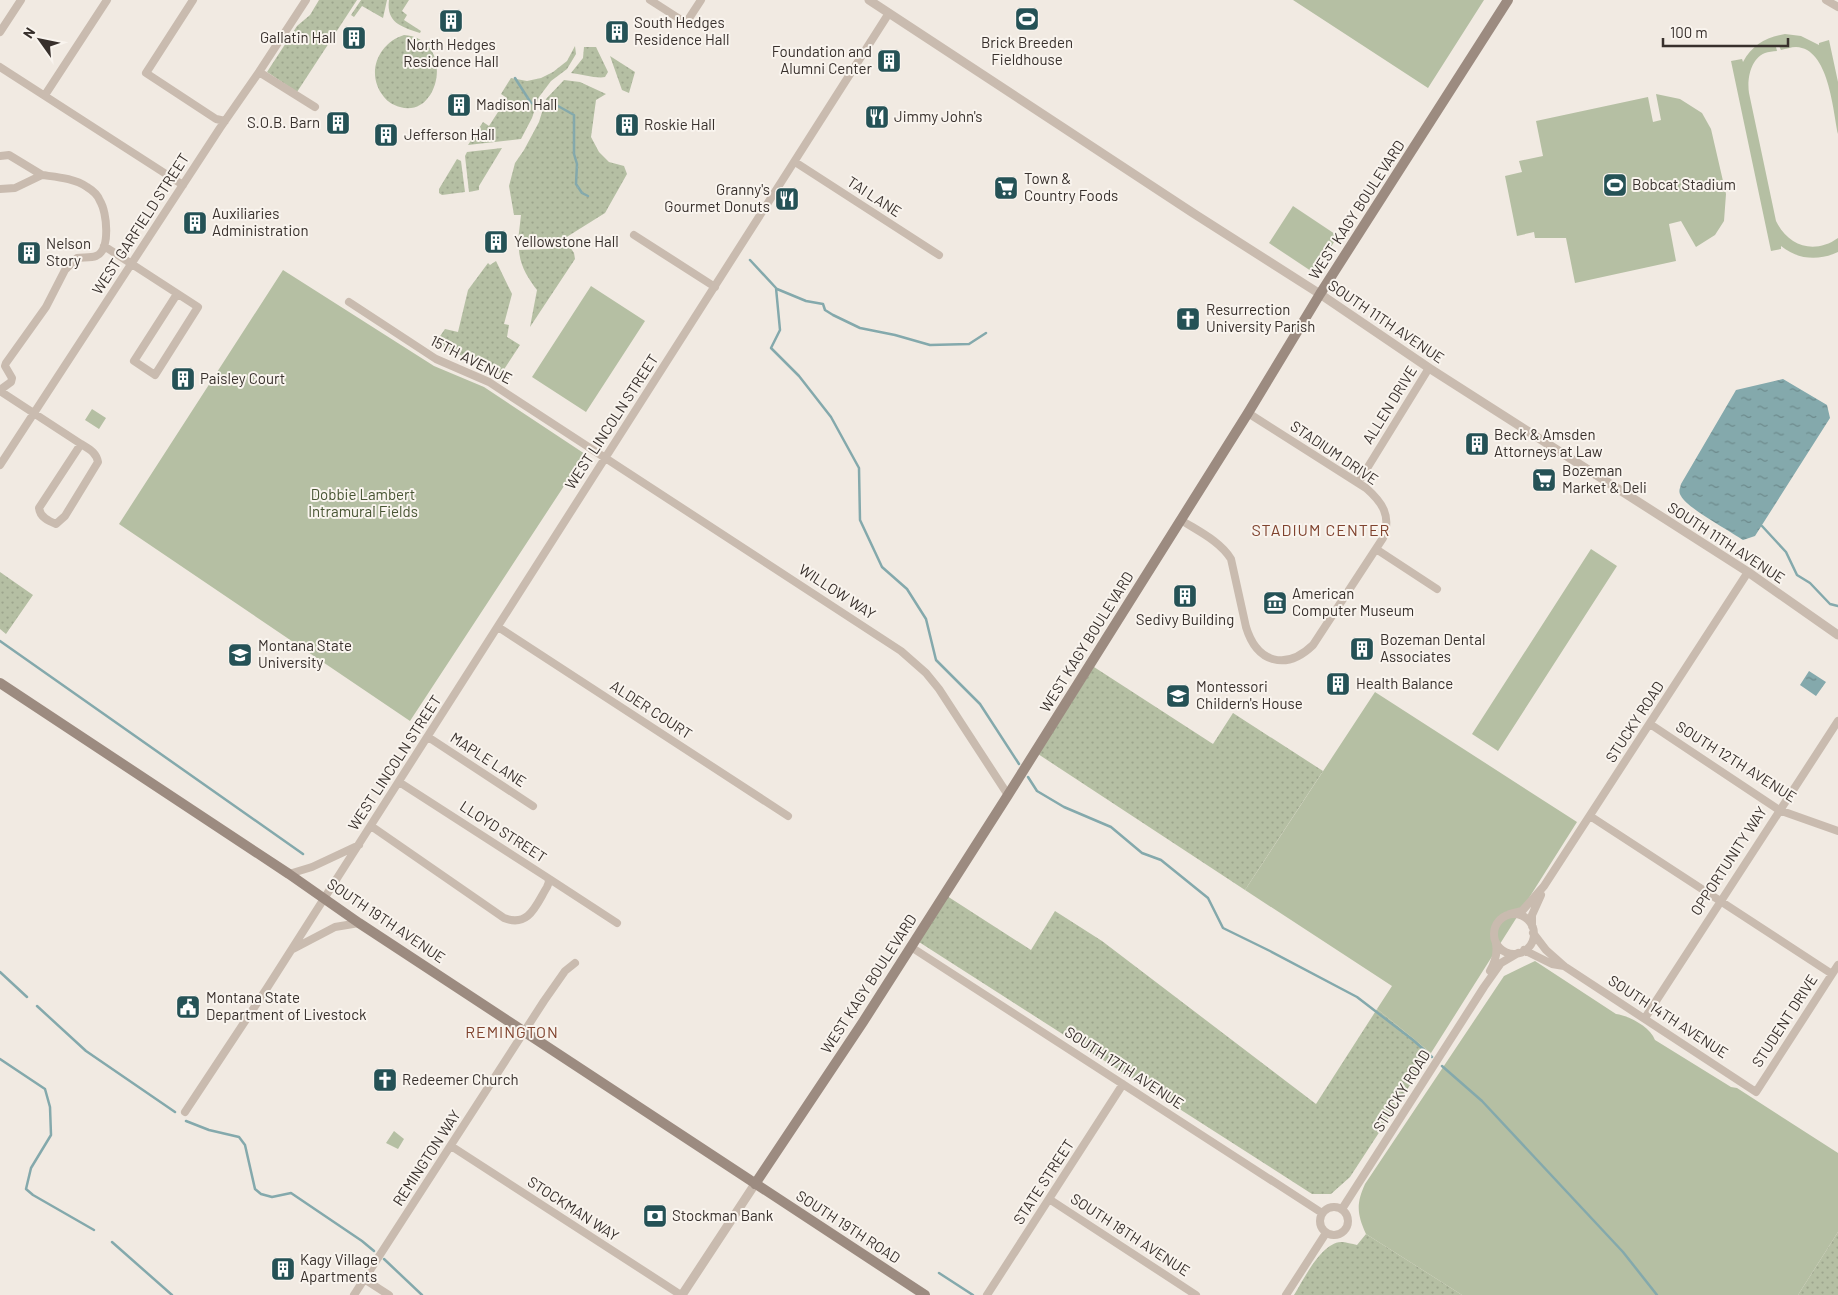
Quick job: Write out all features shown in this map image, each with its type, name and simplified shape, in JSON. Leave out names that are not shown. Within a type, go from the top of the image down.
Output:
[{"type":"main road","name":"WEST KAGY BOULEVARD","points":[[755,1184],[1008,795],[1248,413],[1320,294],[1508,0]]},
{"type":"main road","name":"SOUTH 19TH AVENUE","points":[[0,683],[755,1184]]},
{"type":"main road","name":"SOUTH 19TH ROAD","points":[[755,1184],[925,1295]]},
{"type":"street","points":[[0,32],[21,0]]},
{"type":"street","points":[[45,96],[107,0]]},
{"type":"street","points":[[192,0],[146,73],[216,119],[225,121]]},
{"type":"street","name":"WEST GARFIELD STREET","points":[[0,465],[306,0]]},
{"type":"street","points":[[650,0],[686,23],[701,0]]},
{"type":"street","name":"SOUTH 11TH AVENUE","points":[[869,0],[1320,294],[1429,368],[1748,572],[1838,635]]},
{"type":"street","points":[[1826,0],[1838,7]]},
{"type":"street","name":"WEST LINCOLN STREET","points":[[184,1112],[359,845],[889,14]]},
{"type":"street","points":[[0,67],[183,185]]},
{"type":"street","points":[[259,72],[315,106]]},
{"type":"street","points":[[0,156],[9,156],[42,175],[76,182],[92,190],[104,208],[106,232],[104,246],[95,257],[80,257],[72,262],[46,307],[6,363],[5,366],[12,378],[11,382],[0,391],[93,451],[97,456],[98,462],[64,516],[56,524],[44,518],[39,508],[81,444]]},
{"type":"street","name":"TAI LANE","points":[[795,162],[939,255]]},
{"type":"street","points":[[0,189],[14,188],[42,175]]},
{"type":"street","points":[[634,235],[715,288]]},
{"type":"street","points":[[104,246],[132,264],[198,307],[155,375],[134,361],[178,294]]},
{"type":"street","name":"15TH AVENUE","points":[[349,302],[436,360],[489,382],[606,458]]},
{"type":"street","name":"ALLEN DRIVE","points":[[1358,483],[1429,368]]},
{"type":"street","name":"STADIUM DRIVE","points":[[1181,520],[1226,551],[1234,568],[1248,635],[1258,650],[1273,659],[1290,660],[1299,657],[1313,645],[1376,549],[1387,526],[1385,513],[1378,499],[1358,483],[1248,413]]},
{"type":"street","name":"WILLOW WAY","points":[[606,458],[915,662],[939,689],[1008,795]]},
{"type":"street","points":[[1376,549],[1437,589]]},
{"type":"street","name":"STUCKY ROAD","points":[[1510,914],[1522,911],[1544,886],[1748,572]]},
{"type":"street","name":"ALDER COURT","points":[[498,627],[788,816]]},
{"type":"street","name":"OPPORTUNITY WAY","points":[[1645,1018],[1838,721]]},
{"type":"street","name":"SOUTH 12TH AVENUE","points":[[1650,724],[1780,810],[1838,831]]},
{"type":"street","name":"MAPLE LANE","points":[[428,737],[533,806]]},
{"type":"street","name":"LLOYD STREET","points":[[370,826],[504,918],[511,921],[526,918],[531,914],[547,887],[548,878],[399,782]]},
{"type":"street","points":[[1590,816],[1832,974]]},
{"type":"street","name":"WEST LINCOLN STREET","points":[[289,874],[312,867],[359,845]]},
{"type":"street","points":[[548,878],[617,923]]},
{"type":"street","name":"STUCKY ROAD","points":[[1533,930],[1532,915],[1544,886]]},
{"type":"street","points":[[1510,914],[1525,917],[1533,930],[1530,945],[1521,952],[1503,950],[1494,938],[1495,928],[1501,919],[1510,914]]},
{"type":"street","name":"WEST LINCOLN STREET","points":[[291,950],[335,927],[360,922]]},
{"type":"street","name":"SOUTH 14TH AVENUE","points":[[1533,930],[1546,950],[1564,966],[1756,1092]]},
{"type":"street","name":"STUCKY ROAD","points":[[1484,987],[1494,963],[1497,950],[1496,943]]},
{"type":"street","name":"SOUTH 17TH AVENUE","points":[[911,946],[1322,1213]]},
{"type":"street","name":"STUCKY ROAD","points":[[1342,1209],[1484,987],[1501,963],[1521,952]]},
{"type":"street","name":"SOUTH 14TH AVENUE","points":[[1521,952],[1552,964],[1564,966]]},
{"type":"street","name":"REMINGTON WAY","points":[[354,1295],[524,1031],[565,971],[576,963]]},
{"type":"street","name":"STUDENT DRIVE","points":[[1756,1092],[1838,965]]},
{"type":"street","name":"STATE STREET","points":[[987,1295],[1123,1084]]},
{"type":"street","name":"STOCKMAN WAY","points":[[451,1146],[682,1295]]},
{"type":"street","name":"WEST KAGY BOULEVARD","points":[[682,1295],[755,1184]]},
{"type":"street","name":"SOUTH 18TH AVENUE","points":[[1049,1199],[1196,1295]]},
{"type":"street","points":[[1331,1207],[1342,1209],[1348,1217],[1347,1227],[1340,1234],[1330,1235],[1326,1233],[1320,1224],[1322,1213],[1331,1207]]},
{"type":"street","points":[[1286,1295],[1326,1233]]},
{"type":"street","points":[[364,1279],[389,1295]]},
{"type":"green space","points":[[319,0],[357,0],[297,92],[267,72],[297,26],[310,15]]},
{"type":"green space","points":[[361,0],[387,0],[383,18],[362,6],[354,17],[351,15]]},
{"type":"green space","points":[[389,0],[409,0],[402,11],[407,15],[404,20],[421,31],[420,33],[401,26],[393,19],[390,14]]},
{"type":"green space","points":[[1293,0],[1484,0],[1428,88]]},
{"type":"green space","points":[[1785,34],[1801,36],[1819,45],[1819,43],[1829,40],[1838,82],[1838,134],[1828,82],[1816,58],[1807,50],[1796,47],[1781,50],[1779,46],[1776,47],[1777,51],[1760,56],[1751,70],[1749,93],[1776,221],[1787,237],[1803,245],[1811,247],[1820,246],[1838,238],[1838,252],[1823,257],[1809,258],[1801,256],[1781,246],[1781,249],[1771,251],[1731,61],[1742,59],[1743,62],[1755,46],[1772,37]]},
{"type":"green space","points":[[404,35],[420,40],[431,50],[436,63],[437,77],[433,91],[425,101],[414,108],[400,107],[389,102],[378,88],[375,79],[377,60],[381,52],[395,39]]},
{"type":"green space","points":[[575,46],[576,54],[567,69],[551,81],[539,97],[532,118],[521,139],[468,145],[483,122],[489,126],[507,98],[501,94],[511,78],[527,81],[541,78],[553,72],[567,61]]},
{"type":"green space","points":[[584,47],[596,47],[608,72],[605,77],[571,73],[583,58]]},
{"type":"green space","points":[[610,56],[635,72],[629,93],[622,90]]},
{"type":"green space","points":[[564,80],[580,82],[606,94],[596,100],[591,137],[599,152],[609,162],[624,166],[627,174],[605,213],[565,238],[548,243],[518,241],[521,215],[514,215],[509,186],[515,163],[539,122],[546,99]]},
{"type":"green space","name":"Bobcat Stadium","points":[[1656,94],[1680,99],[1702,113],[1711,129],[1726,194],[1724,221],[1715,235],[1696,247],[1681,221],[1669,224],[1676,261],[1575,283],[1566,238],[1535,238],[1534,232],[1517,236],[1505,176],[1522,172],[1519,161],[1543,156],[1536,121],[1648,97],[1653,122],[1661,120]]},
{"type":"green space","points":[[502,148],[479,186],[479,190],[469,192],[465,156],[467,152]]},
{"type":"green space","points":[[457,159],[461,161],[465,192],[442,195],[439,193],[439,189]]},
{"type":"green space","points":[[1293,206],[1338,236],[1314,273],[1269,243]]},
{"type":"green space","points":[[563,245],[570,247],[575,259],[530,327],[537,290],[525,272],[519,250],[549,249]]},
{"type":"green space","points":[[496,261],[512,294],[504,324],[509,325],[507,337],[520,345],[501,374],[436,342],[445,329],[458,332],[468,290],[488,263],[490,265]]},
{"type":"green space","name":"Dobbie Lambert Intramural Fields","points":[[283,270],[434,366],[484,387],[585,454],[410,721],[119,524]]},
{"type":"green space","points":[[591,286],[645,321],[586,412],[532,377]]},
{"type":"green space","points":[[92,409],[106,418],[99,429],[85,420]]},
{"type":"green space","points":[[1591,549],[1617,566],[1498,751],[1472,734]]},
{"type":"green space","points":[[0,572],[33,595],[6,634],[0,629]]},
{"type":"green space","points":[[1094,667],[1213,744],[1233,713],[1323,771],[1245,890],[1038,754]]},
{"type":"green space","points":[[1375,692],[1577,822],[1431,1053],[1377,1009],[1392,986],[1245,890]]},
{"type":"green space","points":[[947,896],[1031,950],[1055,911],[1102,941],[1316,1104],[1377,1009],[1431,1053],[1350,1177],[1331,1194],[1312,1194],[919,942]]},
{"type":"green space","points":[[1535,961],[1616,1014],[1639,1023],[1649,1031],[1655,1040],[1731,1087],[1737,1088],[1838,1153],[1838,1232],[1798,1295],[1462,1295],[1366,1234],[1359,1215],[1360,1197],[1365,1184],[1504,976]]},
{"type":"green space","points":[[394,1131],[404,1139],[398,1149],[386,1143]]},
{"type":"green space","points":[[1838,1232],[1838,1295],[1798,1295]]},
{"type":"green space","points":[[1366,1234],[1462,1295],[1294,1295],[1308,1271],[1327,1248],[1341,1242],[1357,1245]]},
{"type":"water","points":[[1783,379],[1827,405],[1830,418],[1755,536],[1743,540],[1691,507],[1681,496],[1681,484],[1736,390]]},
{"type":"water","points":[[1809,671],[1826,682],[1816,696],[1800,685]]},
{"type":"waterway","points":[[515,78],[531,103],[558,106],[574,115],[574,154],[577,164],[576,184],[582,193],[588,196]]},
{"type":"waterway","points":[[750,260],[776,288],[780,330],[771,348],[799,376],[831,417],[859,468],[860,520],[882,567],[907,589],[926,619],[936,660],[980,704],[1019,764]]},
{"type":"waterway","points":[[777,289],[806,301],[823,304],[825,310],[860,328],[930,345],[969,344],[986,333]]},
{"type":"waterway","points":[[1762,526],[1786,552],[1797,575],[1810,583],[1830,604],[1838,606]]},
{"type":"waterway","points":[[0,641],[303,854]]},
{"type":"waterway","points":[[1028,777],[1037,791],[1064,807],[1111,827],[1142,853],[1161,860],[1208,898],[1223,928],[1357,997],[1432,1057]]},
{"type":"waterway","points":[[0,972],[27,997]]},
{"type":"waterway","points":[[37,1006],[86,1051],[175,1112]]},
{"type":"waterway","points":[[0,1059],[45,1089],[50,1107],[51,1135],[31,1168],[26,1189],[33,1195],[94,1230]]},
{"type":"waterway","points":[[1442,1066],[1482,1101],[1623,1252],[1657,1295]]},
{"type":"waterway","points":[[186,1121],[209,1130],[239,1137],[245,1145],[255,1189],[261,1194],[272,1197],[291,1193],[374,1251]]},
{"type":"waterway","points":[[112,1242],[172,1295]]},
{"type":"waterway","points":[[384,1259],[422,1295]]},
{"type":"waterway","points":[[939,1273],[973,1295]]},
{"type":"place","name":"Brick Breeden Fieldhouse","points":[[1027,19]]},
{"type":"place","name":"North Hedges Residence Hall","points":[[451,21]]},
{"type":"place","name":"South Hedges Residence Hall","points":[[617,32]]},
{"type":"place","name":"Gallatin Hall","points":[[354,38]]},
{"type":"place","name":"Foundation and Alumni Center","points":[[889,61]]},
{"type":"place","name":"Madison Hall","points":[[459,105]]},
{"type":"place","name":"Jimmy John's","points":[[877,117]]},
{"type":"place","name":"S.O.B. Barn","points":[[338,123]]},
{"type":"place","name":"Roskie Hall","points":[[627,125]]},
{"type":"place","name":"Jefferson Hall","points":[[386,135]]},
{"type":"place","name":"Bobcat Stadium","points":[[1615,185]]},
{"type":"place","name":"Town & Country Foods","points":[[1006,188]]},
{"type":"place","name":"Granny's Gourmet Donuts","points":[[787,199]]},
{"type":"place","name":"Auxiliaries Administration","points":[[195,223]]},
{"type":"place","name":"Yellowstone Hall","points":[[496,242]]},
{"type":"place","name":"Nelson Story","points":[[29,253]]},
{"type":"place","name":"Resurrection University Parish","points":[[1188,319]]},
{"type":"place","name":"Paisley Court","points":[[183,379]]},
{"type":"place","name":"Beck & Amsden Attorneys at Law","points":[[1477,444]]},
{"type":"place","name":"Bozeman Market & Deli","points":[[1544,480]]},
{"type":"place","name":"Sedivy Building","points":[[1185,596]]},
{"type":"place","name":"American Computer Museum","points":[[1275,603]]},
{"type":"place","name":"Bozeman Dental Associates","points":[[1362,649]]},
{"type":"place","name":"Montana State University","points":[[240,655]]},
{"type":"place","name":"Health Balance","points":[[1338,684]]},
{"type":"place","name":"Montessori Childern's House","points":[[1178,696]]},
{"type":"place","name":"Montana State Department of Livestock","points":[[188,1007]]},
{"type":"place","name":"Redeemer Church","points":[[385,1080]]},
{"type":"place","name":"Stockman Bank","points":[[655,1216]]},
{"type":"place","name":"Kagy Village Apartments","points":[[283,1269]]},
{"type":"district","name":"STADIUM CENTER","points":[[1321,530]]},
{"type":"district","name":"REMINGTON","points":[[512,1032]]}]
